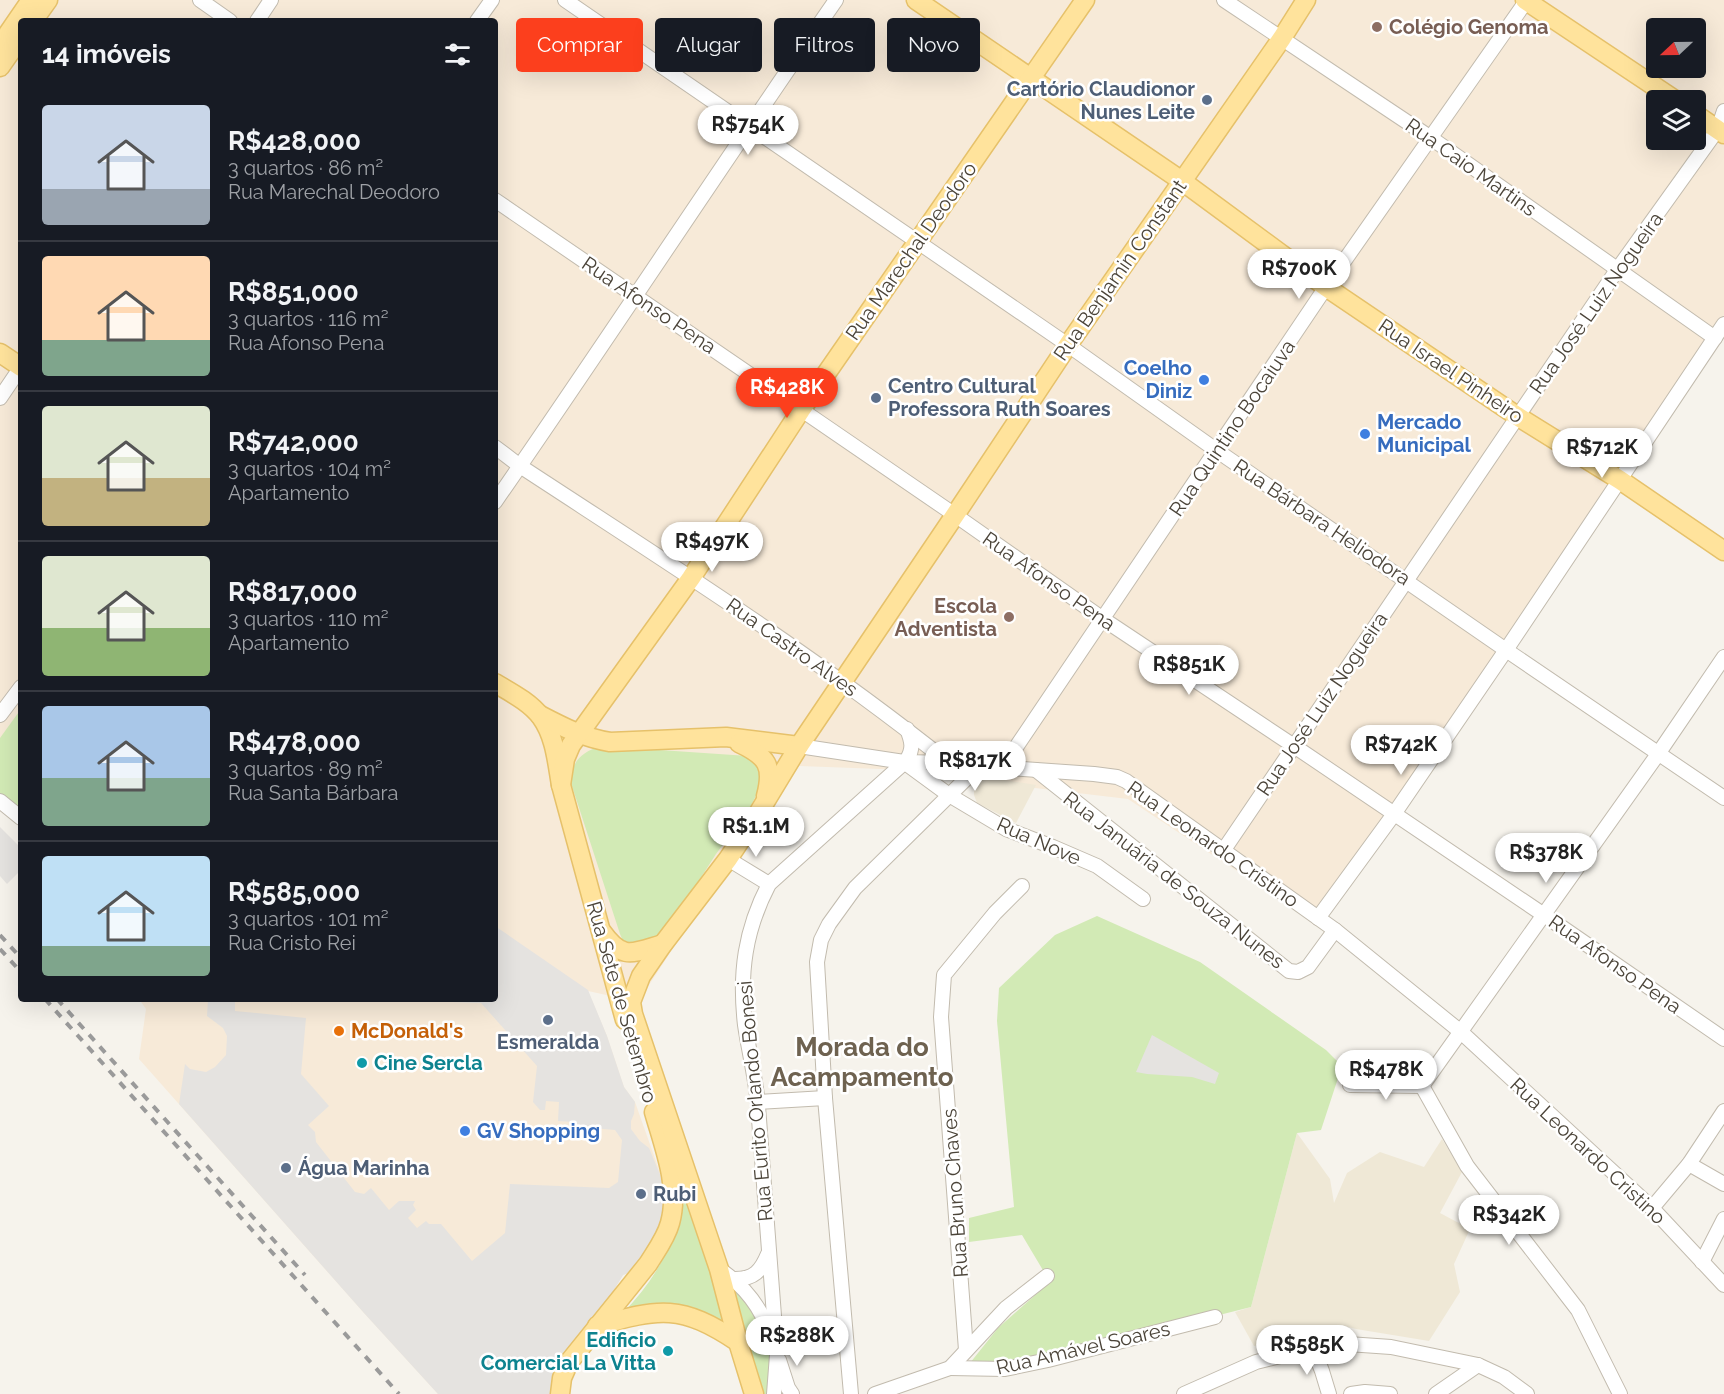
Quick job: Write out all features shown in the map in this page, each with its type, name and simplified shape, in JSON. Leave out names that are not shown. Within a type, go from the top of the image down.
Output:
[{"type":"main road","points":[[19,18],[31,0]]},
{"type":"main road","points":[[35,18],[48,0]]},
{"type":"main road","name":"Rua Israel Pinheiro","points":[[916,0],[1182,182],[1326,287],[1517,416],[1620,480],[1724,551]]},
{"type":"main road","name":"Rua Marechal Deodoro","points":[[578,734],[691,578],[801,410],[1085,0]]},
{"type":"main road","name":"Rua Benjamin Constant","points":[[636,1024],[631,1006],[633,993],[641,976],[728,859],[799,746],[1068,345],[1282,38],[1306,0]]},
{"type":"main road","points":[[1526,0],[1660,90]]},
{"type":"main road","points":[[0,45],[18,19]]},
{"type":"main road","points":[[0,67],[18,41]]},
{"type":"main road","points":[[1706,122],[1721,132]]},
{"type":"main road","points":[[0,353],[18,365]]},
{"type":"main road","name":"Rua Sete de Setembro","points":[[498,685],[540,715],[554,748],[561,785],[627,1028],[669,1164],[672,1202],[670,1223],[659,1247],[648,1264],[569,1362],[562,1378],[560,1394]]},
{"type":"main road","points":[[540,715],[578,734],[565,759],[561,785]]},
{"type":"main road","name":"Rua Leonardo Cristino","points":[[578,734],[610,742],[726,737],[799,746]]},
{"type":"main road","points":[[726,737],[755,750],[767,763],[767,794],[759,812]]},
{"type":"main road","points":[[601,931],[615,947],[625,952],[640,951],[663,944]]},
{"type":"main road","name":"Rua Sete de Setembro","points":[[636,1024],[727,1274],[738,1342],[754,1394]]},
{"type":"main road","points":[[597,1326],[638,1314],[673,1313],[700,1320],[738,1342]]},
{"type":"street","points":[[200,0],[226,18]]},
{"type":"street","points":[[259,18],[271,0]]},
{"type":"street","points":[[479,18],[492,0]]},
{"type":"street","name":"Rua Bárbara Heliodora","points":[[565,0],[1724,798]]},
{"type":"street","points":[[498,498],[836,0]]},
{"type":"street","name":"Rua Caio Martins","points":[[1224,0],[1431,138],[1715,338]]},
{"type":"street","name":"Rua Quintino Bocaiuva","points":[[1002,768],[1326,287],[1526,0]]},
{"type":"street","name":"Rua José Luiz Nogueira","points":[[1223,851],[1617,270],[1721,132],[1724,111]]},
{"type":"street","name":"Rua Afonso Pena","points":[[498,202],[956,515],[1103,619],[1544,915],[1724,1039]]},
{"type":"street","points":[[1317,918],[1394,814],[1724,324]]},
{"type":"street","points":[[0,398],[18,371]]},
{"type":"street","name":"Rua Castro Alves","points":[[498,449],[843,682],[907,729],[948,763]]},
{"type":"street","points":[[1422,1086],[1658,754],[1724,657]]},
{"type":"street","points":[[0,715],[18,693]]},
{"type":"street","points":[[904,762],[912,749],[912,741],[907,729]]},
{"type":"street","name":"Rua Leonardo Cristino","points":[[799,746],[904,762],[948,763],[1117,777],[1142,791],[1335,930],[1461,1032],[1652,1208],[1724,1285]]},
{"type":"street","name":"Rua Nove","points":[[904,762],[949,795],[1006,829],[1097,866],[1143,900]]},
{"type":"street","name":"Rua Eurito Orlando Bonesi","points":[[774,1394],[777,1355],[758,1102],[745,1024],[742,982],[746,946],[758,905],[769,884],[904,762]]},
{"type":"street","points":[[850,1394],[825,1098],[817,962],[821,940],[829,924],[855,888],[979,766]]},
{"type":"street","name":"Rua Januária de Souza Nunes","points":[[1036,770],[1289,971],[1298,972],[1308,967],[1335,930]]},
{"type":"street","points":[[0,801],[18,816]]},
{"type":"street","points":[[728,859],[769,884]]},
{"type":"street","name":"Rua Bruno Chaves","points":[[966,1350],[941,1017],[944,975],[995,914],[1022,886]]},
{"type":"street","points":[[1350,1085],[1422,1086]]},
{"type":"street","points":[[1422,1086],[1467,1166],[1578,1310],[1620,1394]]},
{"type":"street","points":[[758,1102],[825,1098]]},
{"type":"street","points":[[1652,1208],[1689,1164],[1724,1111]]},
{"type":"street","points":[[1689,1164],[1724,1185]]},
{"type":"street","points":[[1702,1262],[1724,1219]]},
{"type":"street","points":[[727,1274],[748,1278],[760,1271],[769,1252]]},
{"type":"street","name":"Rua Eurito Orlando Bonesi","points":[[727,1274],[763,1313],[792,1394]]},
{"type":"street","name":"Rua Amável Soares","points":[[950,1368],[1006,1308],[1047,1276]]},
{"type":"street","name":"Rua Amável Soares","points":[[875,1394],[950,1368],[1005,1369],[1215,1317]]},
{"type":"street","points":[[1184,1394],[1256,1362],[1313,1348],[1348,1344],[1391,1347],[1478,1365],[1504,1377],[1527,1394]]},
{"type":"street","points":[[1313,1348],[1329,1394]]},
{"type":"street","points":[[1436,1394],[1478,1365]]},
{"type":"street","points":[[1351,1394],[1365,1392],[1390,1394]]},
{"type":"shaded area","points":[[0,0],[1724,0],[1724,315],[1317,922],[1128,799],[1035,788],[963,772],[799,766],[728,864],[638,1002],[588,991],[607,1036],[624,1087],[635,1102],[664,1184],[631,1272],[623,1275],[555,1374],[550,1394],[438,1394],[139,1059],[146,1009],[141,1002],[498,1002],[498,18],[18,18],[18,824],[0,809]]},
{"type":"shaded area","points":[[985,777],[1036,785],[1016,823],[977,803],[974,786]]},
{"type":"shaded area","points":[[0,827],[18,845],[18,873],[7,884],[0,876]]},
{"type":"shaded area","points":[[498,928],[588,990],[607,1036],[624,1087],[635,1102],[631,1129],[649,1148],[664,1184],[665,1204],[656,1242],[631,1272],[623,1275],[555,1374],[550,1394],[438,1394],[179,1104],[185,1064],[190,1069],[206,1072],[215,1067],[226,1055],[227,1036],[223,1028],[207,1016],[208,1002],[235,1002],[235,1011],[306,1018],[301,1074],[329,1106],[308,1125],[315,1132],[316,1142],[355,1192],[364,1194],[371,1188],[389,1210],[399,1201],[415,1201],[413,1205],[416,1210],[408,1218],[417,1228],[426,1221],[429,1224],[441,1224],[472,1261],[505,1233],[510,1184],[609,1188],[618,1182],[622,1140],[615,1130],[581,1127],[574,1122],[558,1121],[559,1102],[546,1101],[545,1110],[540,1110],[533,1102],[537,1066],[481,1003],[452,1002],[498,1002]]},
{"type":"shaded area","points":[[1152,1035],[1219,1073],[1215,1084],[1192,1077],[1136,1072]]},
{"type":"shaded area","points":[[1297,1133],[1330,1179],[1334,1203],[1347,1173],[1380,1152],[1424,1167],[1442,1139],[1462,1172],[1440,1213],[1470,1229],[1454,1264],[1460,1292],[1429,1341],[1341,1325],[1254,1346],[1235,1312],[1251,1307]]},
{"type":"green space","points":[[18,713],[18,808],[0,795],[0,738]]},
{"type":"green space","points":[[601,746],[748,756],[763,769],[760,787],[751,806],[716,854],[664,935],[628,946],[620,934],[570,780],[576,762],[584,754]]},
{"type":"green space","points":[[1097,916],[1200,962],[1326,1050],[1342,1066],[1321,1130],[1297,1133],[1251,1307],[1005,1369],[970,1363],[998,1328],[1050,1282],[1022,1235],[969,1242],[969,1218],[1014,1207],[997,1021],[999,988],[1055,935]]},
{"type":"green space","points":[[686,1192],[730,1328],[623,1313],[646,1286],[664,1257],[677,1226]]},
{"type":"green space","points":[[732,1288],[745,1299],[770,1343],[774,1357],[769,1394],[763,1394]]},
{"type":"railway","points":[[0,935],[18,955]]},
{"type":"railway","points":[[0,949],[18,969]]},
{"type":"railway","points":[[48,1002],[399,1394]]},
{"type":"railway","points":[[60,1002],[305,1275]]},
{"type":"place","name":"Colégio Genoma","points":[[1377,27]]},
{"type":"place","name":"Cartório Claudionor Nunes Leite","points":[[1207,100]]},
{"type":"place","name":"Coelho Diniz","points":[[1204,380]]},
{"type":"place","name":"Centro Cultural Professora Ruth Soares","points":[[876,398]]},
{"type":"place","name":"Mercado Municipal","points":[[1365,434]]},
{"type":"place","name":"Escola Adventista","points":[[1009,617]]},
{"type":"place","name":"Esmeralda","points":[[548,1020]]},
{"type":"place","name":"McDonald's","points":[[339,1031]]},
{"type":"place","name":"Cine Sercla","points":[[362,1063]]},
{"type":"place","name":"GV Shopping","points":[[465,1131]]},
{"type":"place","name":"Água Marinha","points":[[286,1168]]},
{"type":"place","name":"Rubi","points":[[641,1194]]},
{"type":"place","name":"Edificio Comercial La Vitta","points":[[668,1351]]},
{"type":"district","name":"Morada do Acampamento","points":[[862,1062]]}]
